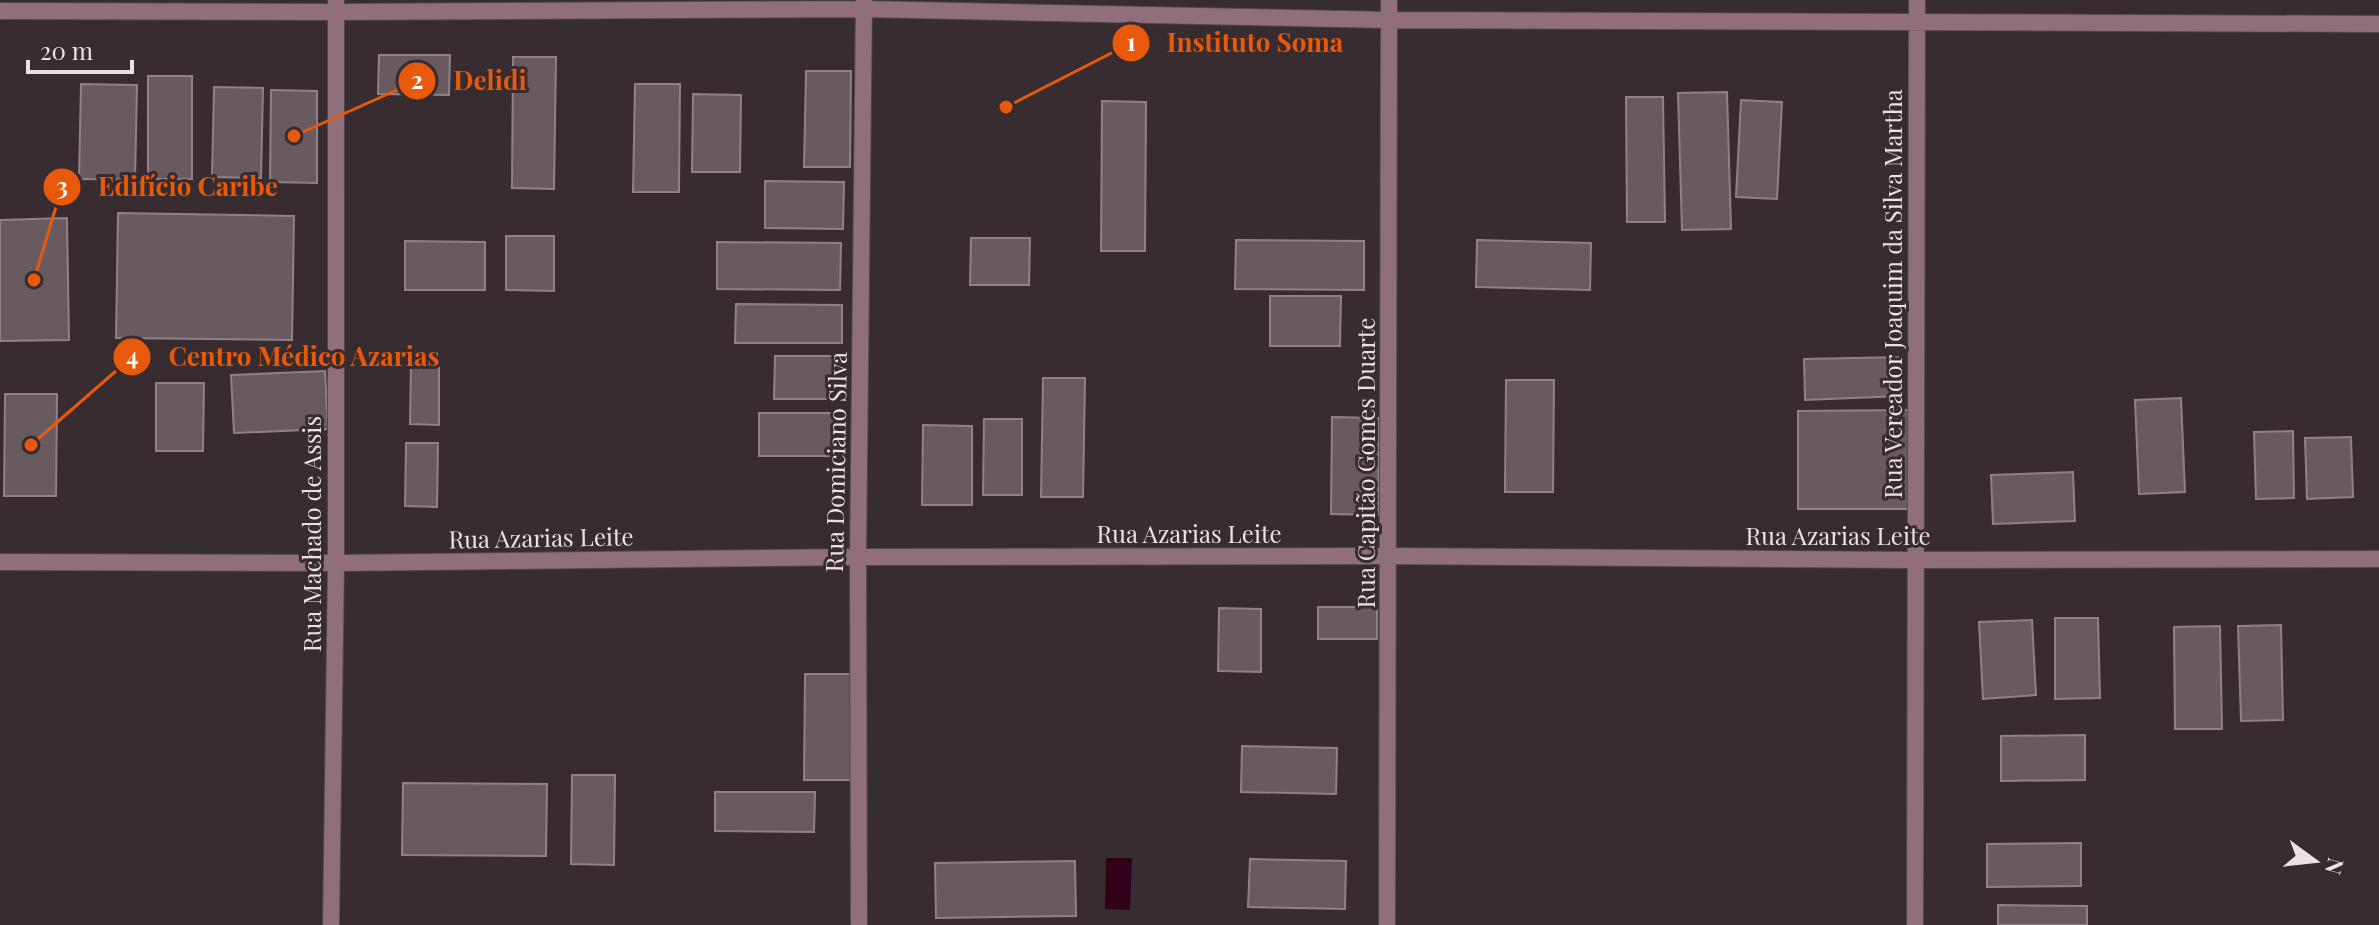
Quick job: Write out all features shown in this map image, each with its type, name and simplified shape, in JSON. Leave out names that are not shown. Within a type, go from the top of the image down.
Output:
[{"type":"street","name":"Rua Capitão Gomes Duarte","points":[[1387,925],[1389,0]]},
{"type":"street","name":"Rua Vereador Joaquim da Silva Martha","points":[[1915,925],[1917,0]]},
{"type":"street","points":[[0,11],[864,4],[1388,20],[2379,24]]},
{"type":"street","name":"Rua Domiciano Silva","points":[[859,925],[858,557],[864,4]]},
{"type":"street","name":"Rua Machado de Assis","points":[[331,925],[336,563],[336,6]]},
{"type":"street","name":"Rua Azarias Leite","points":[[0,562],[336,563],[858,557],[1389,556],[1914,560],[2379,559]]},
{"type":"shaded area","points":[[1106,858],[1132,858],[1130,910],[1105,909]]},
{"type":"building","points":[[379,55],[450,55],[449,95],[378,94]]},
{"type":"building","points":[[513,57],[556,57],[554,189],[512,188]]},
{"type":"building","points":[[806,71],[851,71],[850,167],[804,167]]},
{"type":"building","points":[[148,76],[192,76],[192,179],[148,179]]},
{"type":"building","points":[[81,84],[137,85],[135,180],[79,179]]},
{"type":"building","points":[[635,84],[680,84],[679,192],[633,192]]},
{"type":"building","points":[[214,87],[263,88],[261,178],[212,177]]},
{"type":"building","points":[[271,90],[317,91],[317,183],[270,182]]},
{"type":"building","points":[[1727,92],[1731,229],[1682,230],[1678,93]]},
{"type":"building","points":[[693,94],[741,95],[740,172],[692,172]]},
{"type":"building","points":[[1626,97],[1663,97],[1665,222],[1627,222]]},
{"type":"building","points":[[1741,100],[1782,102],[1777,199],[1736,197]]},
{"type":"building","points":[[1102,101],[1146,102],[1145,251],[1101,251]]},
{"type":"building","points":[[765,181],[844,182],[843,229],[765,228]]},
{"type":"building","points":[[118,213],[294,216],[292,340],[116,338]]},
{"type":"building","points":[[67,218],[69,340],[0,341],[0,220]]},
{"type":"building","points":[[506,236],[554,236],[554,291],[506,290]]},
{"type":"building","points":[[971,238],[1030,238],[1029,285],[970,285]]},
{"type":"building","points":[[1236,240],[1364,241],[1364,290],[1235,289]]},
{"type":"building","points":[[1477,240],[1591,243],[1590,290],[1476,287]]},
{"type":"building","points":[[405,241],[485,242],[485,290],[405,290]]},
{"type":"building","points":[[717,242],[841,243],[840,290],[717,289]]},
{"type":"building","points":[[1270,296],[1341,296],[1340,346],[1270,346]]},
{"type":"building","points":[[736,304],[842,305],[842,343],[735,343]]},
{"type":"building","points":[[775,356],[838,356],[838,399],[774,399]]},
{"type":"building","points":[[1901,357],[1902,396],[1805,400],[1804,359]]},
{"type":"building","points":[[411,362],[439,362],[439,425],[410,424]]},
{"type":"building","points":[[325,371],[328,429],[234,433],[231,375]]},
{"type":"building","points":[[1043,378],[1085,378],[1083,497],[1041,497]]},
{"type":"building","points":[[1506,380],[1554,380],[1553,492],[1505,492]]},
{"type":"building","points":[[156,383],[204,383],[203,451],[156,451]]},
{"type":"building","points":[[5,394],[57,394],[56,496],[4,496]]},
{"type":"building","points":[[2181,398],[2185,492],[2139,494],[2135,400]]},
{"type":"building","points":[[1910,410],[1910,509],[1798,509],[1798,411]]},
{"type":"building","points":[[759,413],[834,413],[833,456],[759,456]]},
{"type":"building","points":[[1332,417],[1379,418],[1378,515],[1331,514]]},
{"type":"building","points":[[984,419],[1022,419],[1022,495],[983,495]]},
{"type":"building","points":[[923,425],[972,426],[972,505],[922,505]]},
{"type":"building","points":[[2293,431],[2294,498],[2256,499],[2254,432]]},
{"type":"building","points":[[2351,437],[2353,497],[2307,499],[2305,438]]},
{"type":"building","points":[[406,443],[438,443],[437,507],[405,506]]},
{"type":"building","points":[[2073,472],[2075,521],[1993,524],[1991,475]]},
{"type":"building","points":[[1318,607],[1377,607],[1377,639],[1318,639]]},
{"type":"building","points":[[1219,608],[1261,609],[1261,672],[1218,671]]},
{"type":"building","points":[[2055,618],[2098,618],[2100,698],[2055,699]]},
{"type":"building","points":[[2032,620],[2036,695],[1983,699],[1979,622]]},
{"type":"building","points":[[2281,625],[2283,720],[2241,721],[2238,626]]},
{"type":"building","points":[[2220,626],[2222,729],[2175,729],[2174,627]]},
{"type":"building","points":[[805,674],[854,674],[853,780],[804,780]]},
{"type":"building","points":[[2085,735],[2085,780],[2001,781],[2001,736]]},
{"type":"building","points":[[1242,746],[1337,748],[1336,794],[1241,792]]},
{"type":"building","points":[[572,775],[615,775],[614,865],[571,864]]},
{"type":"building","points":[[403,783],[547,784],[546,856],[402,855]]},
{"type":"building","points":[[715,792],[815,792],[814,832],[715,831]]},
{"type":"building","points":[[2081,843],[2081,886],[1987,887],[1987,844]]},
{"type":"building","points":[[1250,859],[1346,861],[1345,909],[1248,907]]},
{"type":"building","points":[[1075,861],[1076,916],[936,918],[935,863]]},
{"type":"building","points":[[1998,905],[2087,906],[2087,925],[1998,925]]},
{"type":"place","name":"Instituto Soma","points":[[1006,107]]},
{"type":"place","name":"Delidi","points":[[294,136]]},
{"type":"place","name":"Edifício Caribe","points":[[34,280]]},
{"type":"place","name":"Centro Médico Azarias","points":[[31,445]]}]
